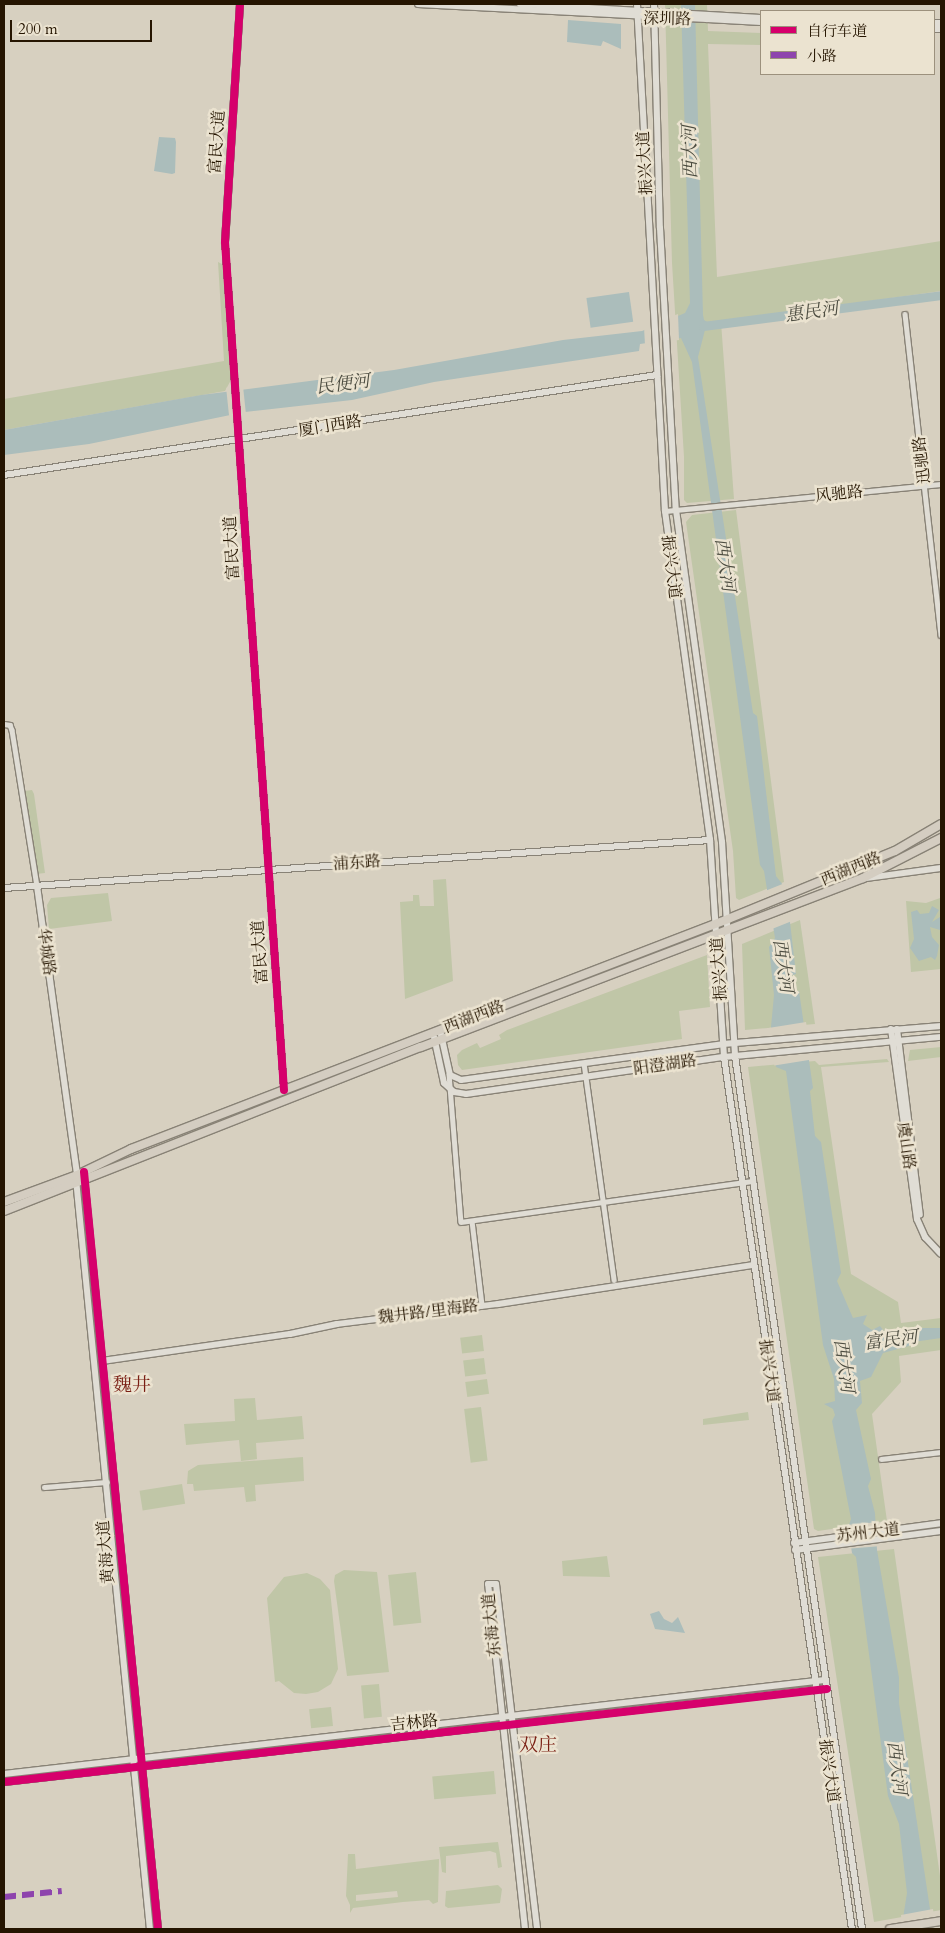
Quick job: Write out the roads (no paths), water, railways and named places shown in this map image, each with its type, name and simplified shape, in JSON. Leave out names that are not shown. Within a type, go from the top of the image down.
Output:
[{"type":"main road","name":"西湖西路","points":[[4,1211],[80,1177],[131,1149],[728,919],[895,851],[941,824]]},
{"type":"main road","name":"西湖西路","points":[[4,1202],[80,1177],[764,917],[863,878],[941,838]]},
{"type":"main road","points":[[890,1929],[941,1921]]},
{"type":"street","name":"富民大道","points":[[240,4],[225,242],[284,1090]]},
{"type":"street","name":"深圳路","points":[[418,4],[637,11]]},
{"type":"street","name":"深圳路","points":[[520,4],[637,11],[654,15],[706,17]]},
{"type":"street","name":"振兴大道","points":[[654,4],[665,312],[676,510],[722,842],[729,930],[735,1056],[862,1929]]},
{"type":"street","name":"振兴大道","points":[[637,11],[664,511],[710,840],[724,1057],[852,1929]]},
{"type":"street","points":[[706,17],[760,18]]},
{"type":"street","points":[[706,17],[760,22]]},
{"type":"street","name":"迅驰路","points":[[905,314],[926,486],[941,635]]},
{"type":"street","name":"厦门西路","points":[[4,475],[657,375]]},
{"type":"street","name":"风驰路","points":[[664,511],[941,484]]},
{"type":"street","name":"华城路","points":[[4,724],[10,725],[12,730],[80,1177]]},
{"type":"street","name":"浦东路","points":[[4,888],[710,840]]},
{"type":"street","points":[[863,878],[941,868]]},
{"type":"street","name":"阳澄湖路","points":[[448,1068],[452,1077],[461,1080],[723,1044],[941,1026]]},
{"type":"street","name":"虞山路","points":[[894,1029],[917,1219],[925,1237],[941,1254]]},
{"type":"street","points":[[436,1031],[442,1078],[450,1090]]},
{"type":"street","name":"阳澄湖路","points":[[450,1090],[466,1094],[724,1057],[941,1037]]},
{"type":"street","points":[[438,1041],[448,1068],[461,1222],[753,1180]]},
{"type":"street","name":"虞山路","points":[[895,1042],[920,1216],[925,1230],[941,1250]]},
{"type":"street","points":[[584,1063],[614,1280]]},
{"type":"street","name":"黄海大道","points":[[80,1177],[102,1361],[158,1929]]},
{"type":"street","name":"黄海大道","points":[[80,1177],[104,1482],[150,1929]]},
{"type":"street","points":[[472,1221],[482,1305]]},
{"type":"street","name":"魏井路/里海路","points":[[102,1361],[290,1334],[338,1324],[754,1265]]},
{"type":"street","points":[[881,1459],[941,1452]]},
{"type":"street","points":[[44,1487],[114,1481]]},
{"type":"street","name":"苏州大道","points":[[794,1543],[941,1524]]},
{"type":"street","name":"苏州大道","points":[[795,1550],[941,1531]]},
{"type":"street","name":"东海大道","points":[[525,1929],[488,1584],[496,1584],[536,1929]]},
{"type":"street","name":"吉林路","points":[[4,1774],[825,1680]]},
{"type":"street","name":"吉林路","points":[[4,1782],[513,1726],[826,1689]]},
{"type":"water","points":[[681,4],[695,4],[703,315],[704,320],[714,326],[705,330],[698,357],[753,713],[757,716],[776,876],[783,885],[790,922],[796,974],[790,976],[791,991],[799,991],[813,1088],[810,1091],[815,1136],[821,1142],[841,1273],[837,1281],[853,1318],[867,1315],[863,1324],[872,1330],[880,1326],[887,1335],[898,1330],[901,1334],[920,1328],[941,1328],[941,1338],[913,1342],[909,1346],[883,1353],[871,1377],[860,1381],[862,1403],[856,1410],[871,1479],[868,1486],[875,1513],[877,1550],[899,1678],[899,1703],[933,1929],[903,1918],[907,1893],[899,1824],[888,1796],[856,1557],[852,1553],[848,1528],[851,1519],[832,1421],[835,1415],[833,1409],[824,1404],[835,1401],[834,1379],[823,1345],[786,1071],[776,1067],[771,1027],[774,995],[769,947],[775,938],[764,871],[760,865],[692,362],[681,338],[640,344],[639,351],[434,382],[352,400],[245,412],[89,444],[4,455],[4,430],[201,395],[394,370],[563,340],[642,331],[685,313],[690,303]]},
{"type":"water","points":[[568,20],[621,24],[621,49],[603,41],[601,46],[567,42]]},
{"type":"water","points":[[159,137],[175,138],[175,173],[154,171]]},
{"type":"water","points":[[629,292],[633,322],[591,328],[586,298]]},
{"type":"water","points":[[932,906],[939,910],[932,922],[940,917],[941,920],[940,930],[930,927],[932,937],[939,945],[937,956],[935,960],[931,957],[919,961],[910,948],[914,939],[911,912],[917,910],[920,914],[929,913]]},
{"type":"water","points":[[659,1611],[664,1619],[672,1623],[678,1617],[685,1633],[655,1629],[650,1614]]},
{"type":"waterway","name":"惠民河","points":[[703,326],[941,295]]},
{"type":"district","name":"魏井","points":[[132,1386]]},
{"type":"district","name":"双庄","points":[[538,1746]]},
{"type":"water label","name":"西大河","points":[[691,152]]},
{"type":"water label","name":"民便河","points":[[343,385]]},
{"type":"water label","name":"西大河","points":[[724,565]]},
{"type":"water label","name":"西大河","points":[[782,966]]},
{"type":"water label","name":"富民河","points":[[891,1341]]},
{"type":"water label","name":"西大河","points":[[843,1366]]},
{"type":"water label","name":"西大河","points":[[896,1768]]}]
